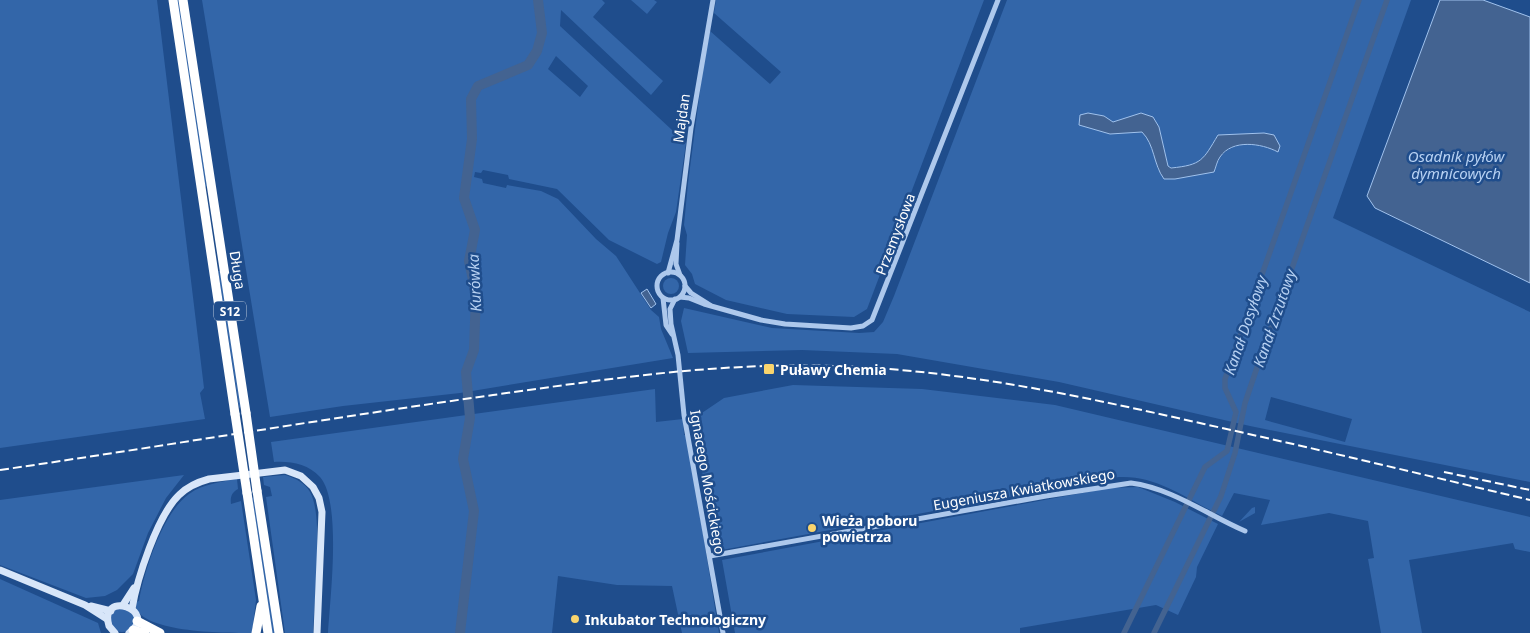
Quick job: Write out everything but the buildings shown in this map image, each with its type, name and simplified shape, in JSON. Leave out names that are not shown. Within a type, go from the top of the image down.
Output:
[{"type":"highway","name":"Długa","points":[[173,0],[262,593]]},
{"type":"highway","name":"Długa","points":[[183,0],[279,633]]},
{"type":"highway","points":[[256,633],[262,593]]},
{"type":"highway","name":"S12","points":[[262,593],[268,633]]},
{"type":"highway","points":[[137,621],[160,633]]},
{"type":"highway","points":[[131,632],[145,633]]},
{"type":"street","name":"Majdan","points":[[680,275],[676,264],[677,240],[692,120],[713,0]]},
{"type":"street","name":"Przemysłowa","points":[[677,298],[785,324],[851,328],[863,326],[872,320],[998,0]]},
{"type":"street","name":"Majdan","points":[[668,273],[677,240]]},
{"type":"street","points":[[668,273],[680,275],[685,286],[677,298],[664,298],[657,286],[660,277],[668,273]]},
{"type":"street","name":"Przemysłowa","points":[[685,286],[691,293],[710,305]]},
{"type":"street","name":"Ignacego Mościckiego","points":[[664,298],[666,325],[672,334]]},
{"type":"street","name":"Ignacego Mościckiego","points":[[677,298],[670,309],[672,334],[678,355],[684,414],[723,633]]},
{"type":"street","points":[[131,632],[137,621],[132,608],[138,581],[164,517],[174,500],[185,490],[214,478],[268,470],[289,470],[310,483],[318,494],[321,507],[317,633]]},
{"type":"street","name":"Eugeniusza Kwiatkowskiego","points":[[710,556],[1117,483],[1144,484],[1244,531]]},
{"type":"street","points":[[0,570],[86,605],[111,610],[123,605],[138,581]]},
{"type":"street","points":[[86,605],[107,619],[110,629],[115,633]]},
{"type":"street","points":[[123,605],[132,608]]},
{"type":"street","points":[[107,619],[111,610]]},
{"type":"shaded area","points":[[0,0],[157,0],[204,388],[200,393],[205,419],[0,448]]},
{"type":"shaded area","points":[[177,0],[179,0],[207,186],[205,187]]},
{"type":"shaded area","points":[[202,0],[602,0],[605,3],[593,17],[663,81],[651,95],[561,10],[560,26],[686,143],[676,212],[668,233],[661,262],[657,264],[609,240],[557,189],[509,179],[508,175],[483,170],[481,173],[475,172],[474,177],[482,179],[483,183],[506,188],[507,185],[541,191],[558,199],[596,239],[616,256],[651,310],[659,317],[661,329],[673,358],[460,393],[343,406],[270,417]],"holes":[[[556,56],[588,86],[580,97],[548,69]]]},
{"type":"shaded area","points":[[631,0],[654,0],[657,2],[647,14]]},
{"type":"shaded area","points":[[716,0],[984,0],[867,309],[854,317],[787,314],[726,300],[695,284],[692,274],[685,265],[687,235],[684,225],[688,183],[703,68],[710,31],[770,84],[781,72],[714,13]]},
{"type":"shaded area","points":[[1007,0],[1411,0],[1333,218],[1530,312],[1530,482],[1250,426],[1059,382],[897,354],[802,350],[688,353],[681,321],[684,308],[772,328],[859,333],[874,332],[883,322]],"holes":[[[1088,113],[1104,116],[1112,122]],[[1114,122],[1159,127],[1168,166],[1176,168],[1196,164],[1207,154],[1218,135],[1280,146],[1277,151],[1259,145],[1241,145],[1233,147],[1226,152],[1220,158],[1216,167],[1158,170],[1150,140],[1142,132]],[[1271,397],[1352,419],[1345,442],[1265,420]]]},
{"type":"shaded area","points":[[218,271],[220,271],[241,407],[239,408]]},
{"type":"shaded area","points":[[668,278],[674,278],[679,283],[677,292],[668,294],[663,289],[663,283]]},
{"type":"shaded area","points":[[793,385],[922,389],[1055,405],[1530,517],[1530,552],[1515,549],[1513,543],[1409,560],[1422,633],[1381,633],[1368,559],[1374,558],[1368,521],[1329,513],[1261,525],[1270,500],[1234,493],[1222,516],[1160,484],[1133,477],[1119,477],[716,551],[693,419],[724,398]]},
{"type":"shaded area","points":[[655,389],[656,422],[683,419],[684,435],[687,435],[719,633],[682,633],[672,586],[617,585],[558,576],[552,633],[328,633],[333,528],[327,489],[320,477],[305,466],[287,462],[274,462],[271,442]]},
{"type":"shaded area","points":[[184,475],[166,498],[148,533],[133,574],[117,590],[105,596],[86,598],[0,565],[0,500]]},
{"type":"shaded area","points":[[285,475],[303,483],[310,492],[314,503],[317,520],[317,539],[313,633],[285,633],[266,497],[272,496],[270,487],[264,485],[263,477]]},
{"type":"shaded area","points":[[237,479],[238,489],[232,495],[231,504],[241,501],[256,600],[252,633],[222,633],[183,629],[149,620],[139,612],[135,602],[139,601],[150,559],[171,514],[194,491],[212,484]]},
{"type":"shaded area","points":[[1138,487],[1175,502],[1218,524],[1197,567],[1196,577],[1178,615],[1156,605],[1020,628],[1020,633],[735,633],[722,560],[1109,488]]},
{"type":"shaded area","points":[[254,497],[275,633],[272,633],[252,498]]},
{"type":"shaded area","points":[[1255,507],[1255,513],[1239,522],[1252,508]]},
{"type":"shaded area","points":[[0,579],[98,623],[101,633],[0,633]]},
{"type":"shaded area","points":[[122,608],[130,612],[134,620],[130,628],[122,632],[114,628],[110,620],[114,612]]},
{"type":"water","name":"Osadnik pyłów dymnicowych","points":[[1440,0],[1483,0],[1530,17],[1530,283],[1375,208],[1367,196]]},
{"type":"water","points":[[1088,113],[1104,116],[1113,122],[1141,113],[1153,117],[1159,127],[1168,166],[1171,168],[1196,163],[1205,156],[1218,135],[1264,133],[1274,135],[1280,146],[1278,152],[1263,146],[1239,145],[1225,151],[1219,159],[1214,172],[1175,179],[1164,179],[1149,143],[1142,132],[1110,134],[1079,125],[1080,115]]},
{"type":"water","points":[[647,289],[656,304],[651,308],[641,293]]},
{"type":"waterway","name":"Kurówka","points":[[460,633],[474,511],[463,459],[470,418],[466,372],[474,350],[476,294],[469,261],[475,230],[464,198],[472,139],[471,99],[478,86],[528,65],[537,51],[542,33],[538,0]]},
{"type":"waterway","name":"Kanał Dosyłowy","points":[[1124,633],[1205,467],[1227,451],[1236,412],[1225,388],[1225,379],[1359,0]]},
{"type":"waterway","name":"Kanał Zrzutowy","points":[[1154,633],[1221,496],[1235,453],[1245,403],[1387,0]]},
{"type":"railway","points":[[0,470],[536,389],[706,369],[792,365],[882,368],[975,379],[1066,394],[1286,442],[1530,500]]},
{"type":"railway","points":[[1444,472],[1530,490]]},
{"type":"place","name":"Puławy Chemia","points":[[769,369]]},
{"type":"place","name":"Wieża poboru powietrza","points":[[812,528]]},
{"type":"place","name":"Inkubator Technologiczny","points":[[575,619]]}]
